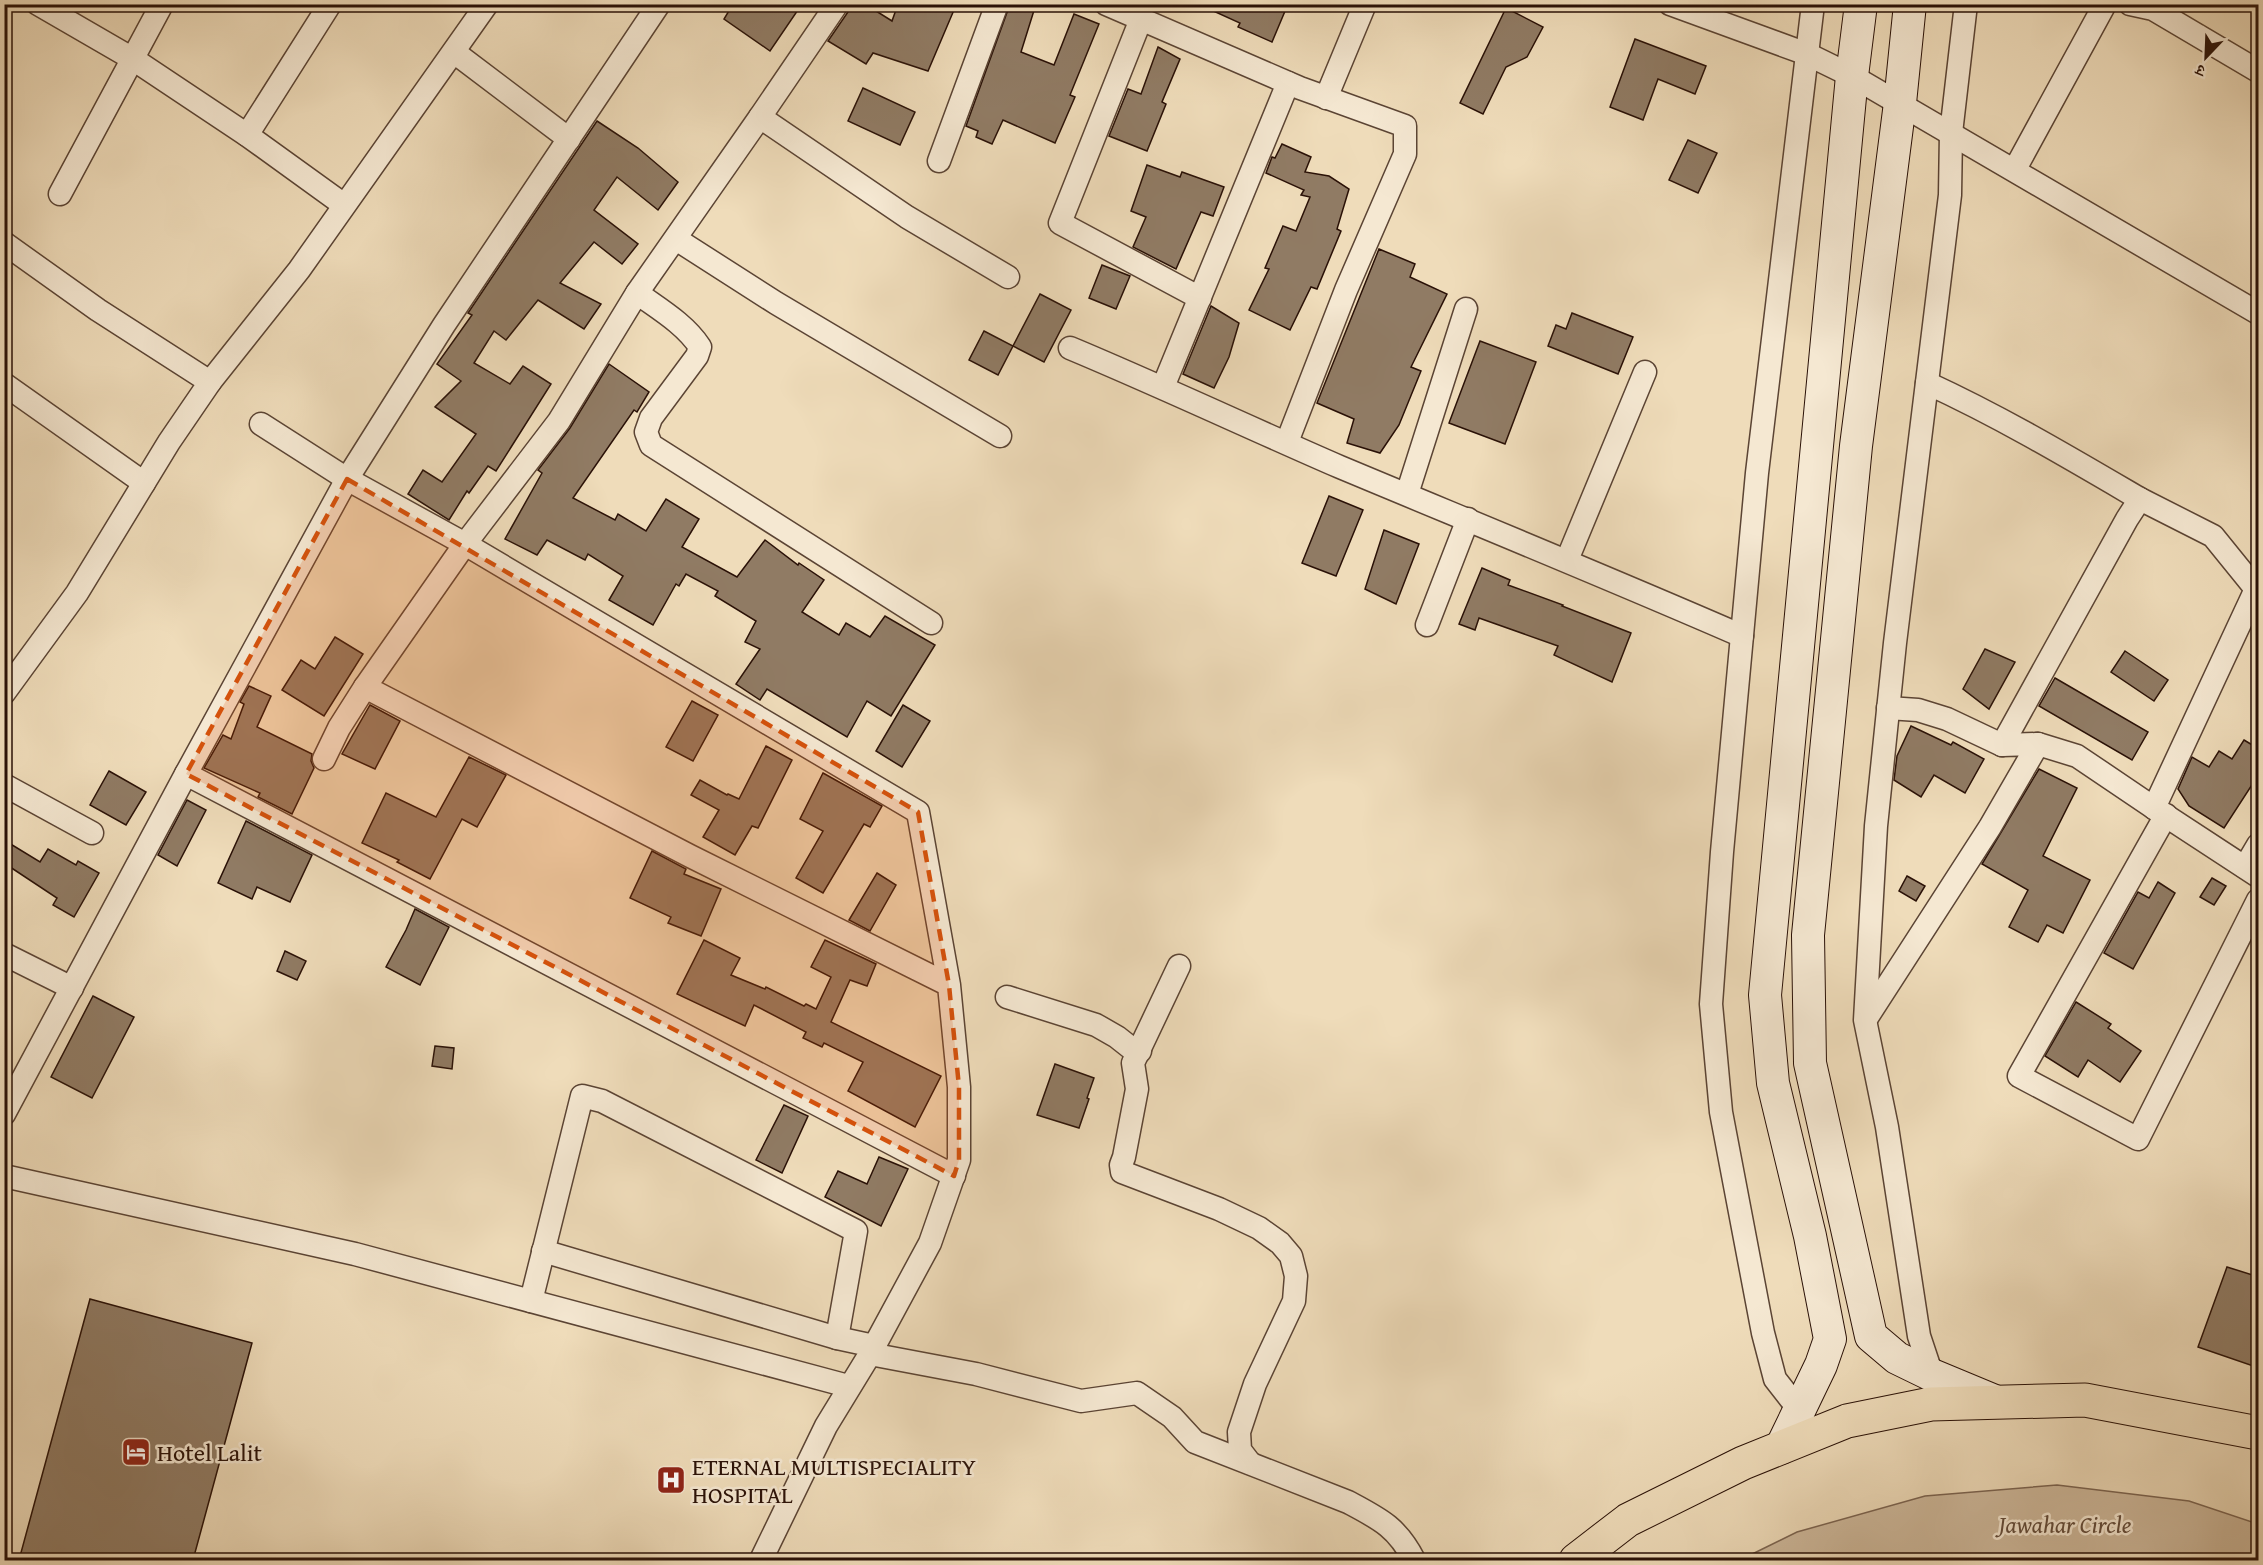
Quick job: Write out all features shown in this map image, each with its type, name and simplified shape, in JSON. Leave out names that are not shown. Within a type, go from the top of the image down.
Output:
[{"type":"main road","points":[[1576,1560],[1628,1520],[1743,1463],[1847,1421],[1931,1404],[2085,1400],[2259,1433]]},
{"type":"street","points":[[39,4],[133,59],[247,135],[344,205]]},
{"type":"street","points":[[60,194],[162,4]]},
{"type":"street","points":[[247,135],[330,4]]},
{"type":"street","points":[[4,693],[77,593],[169,442],[210,382],[299,270],[487,4]]},
{"type":"street","points":[[4,1114],[347,479],[444,325],[659,4]]},
{"type":"street","points":[[324,759],[339,728],[364,687],[465,544],[559,421],[637,293],[837,4]]},
{"type":"street","points":[[939,161],[997,4]]},
{"type":"street","points":[[1106,4],[1288,83],[1405,126],[1405,154],[1346,290],[1287,442]]},
{"type":"street","points":[[1326,98],[1365,4]]},
{"type":"street","points":[[1670,4],[1808,54],[1852,76],[2259,313]]},
{"type":"street","points":[[1800,1411],[1775,1379],[1763,1333],[1721,1112],[1711,1004],[1722,852],[1757,473],[1813,4]]},
{"type":"street","points":[[1781,1448],[1821,1365],[1830,1339],[1810,1236],[1773,1083],[1765,995],[1852,76],[1861,4]]},
{"type":"street","points":[[1910,4],[1900,104],[1856,446],[1809,923],[1810,1063],[1871,1336],[1897,1358],[1997,1402]]},
{"type":"street","points":[[1932,1375],[1919,1336],[1887,1126],[1866,1020],[1876,826],[1888,708],[1950,195],[1952,133],[1966,4]]},
{"type":"street","points":[[2015,169],[2105,4]]},
{"type":"street","points":[[2130,4],[2152,9],[2259,71]]},
{"type":"street","points":[[1141,19],[1060,223],[1200,298]]},
{"type":"street","points":[[454,52],[569,139]]},
{"type":"street","points":[[1163,387],[1288,83]]},
{"type":"street","points":[[760,117],[907,218],[1008,277]]},
{"type":"street","points":[[676,239],[776,303],[1000,436]]},
{"type":"street","points":[[4,243],[98,310],[210,382]]},
{"type":"street","points":[[637,293],[671,318],[695,339],[700,347],[697,356],[651,418],[646,432],[651,445],[931,623]]},
{"type":"street","points":[[1407,494],[1466,309]]},
{"type":"street","points":[[1070,348],[1742,636]]},
{"type":"street","points":[[1567,560],[1645,372]]},
{"type":"street","points":[[1927,383],[1979,407],[2140,499],[2213,536],[2257,590],[2160,811],[2019,1076],[2138,1139],[2259,900]]},
{"type":"street","points":[[4,384],[144,483]]},
{"type":"street","points":[[261,424],[347,479],[465,544],[918,812],[949,985],[959,1087],[959,1160],[930,1243],[872,1350],[826,1426],[761,1560]]},
{"type":"street","points":[[2001,745],[2140,499]]},
{"type":"street","points":[[1427,625],[1468,519]]},
{"type":"street","points":[[364,687],[690,856],[949,985]]},
{"type":"street","points":[[1888,708],[1918,710],[1947,719],[2001,745],[2038,744],[2077,756],[2252,872],[2259,845]]},
{"type":"street","points":[[1866,1020],[1990,827],[2038,744]]},
{"type":"street","points":[[186,774],[446,908],[954,1176]]},
{"type":"street","points":[[4,785],[92,833]]},
{"type":"street","points":[[4,954],[72,988]]},
{"type":"street","points":[[1179,966],[1133,1063],[1137,1089],[1121,1165],[1122,1172],[1219,1209],[1259,1228],[1280,1243],[1291,1256],[1296,1276],[1294,1301],[1255,1384],[1239,1432],[1240,1450],[1250,1463]]},
{"type":"street","points":[[1007,997],[1096,1025],[1117,1036],[1136,1052],[1140,1051]]},
{"type":"street","points":[[531,1301],[582,1096],[602,1101],[856,1231],[837,1338]]},
{"type":"street","points":[[4,1176],[354,1254],[849,1386]]},
{"type":"street","points":[[543,1251],[872,1350],[1081,1401],[1137,1393],[1172,1417],[1194,1442],[1348,1502],[1371,1514],[1394,1529],[1414,1560]]},
{"type":"highlighted area","points":[[347,479],[918,812],[949,985],[959,1087],[959,1160],[954,1176],[186,774]]},
{"type":"green space","name":"Jawahar Circle","points":[[2057,1485],[2189,1501],[2258,1524],[2258,1560],[1740,1560],[1797,1532],[1925,1496]]},
{"type":"building","points":[[733,4],[802,4],[770,51],[724,19]]},
{"type":"building","points":[[850,4],[865,4],[892,21],[898,4],[941,4],[954,10],[928,71],[873,53],[866,64],[828,41],[848,12]]},
{"type":"building","points":[[1010,4],[1036,4],[1021,52],[1054,65],[1074,14],[1099,24],[1070,95],[1075,97],[1055,143],[1003,120],[992,144],[976,137],[978,131],[966,126]]},
{"type":"building","points":[[1198,4],[1288,4],[1272,42],[1238,27],[1240,23]]},
{"type":"building","points":[[1506,8],[1543,27],[1527,57],[1506,67],[1483,114],[1460,103]]},
{"type":"building","points":[[1635,39],[1706,66],[1695,94],[1658,79],[1643,120],[1610,107]]},
{"type":"building","points":[[1158,47],[1180,59],[1162,102],[1166,104],[1147,151],[1109,136],[1128,89],[1141,94]]},
{"type":"building","points":[[863,88],[915,112],[900,145],[848,121]]},
{"type":"building","points":[[597,121],[638,148],[678,182],[658,210],[617,177],[594,210],[638,244],[622,264],[594,242],[560,283],[601,304],[584,329],[538,300],[506,340],[494,331],[474,363],[510,384],[523,366],[551,384],[496,471],[488,466],[469,493],[467,491],[449,520],[408,494],[423,470],[442,482],[476,434],[435,407],[461,381],[437,364],[472,315],[468,313]]},
{"type":"building","points":[[1688,140],[1717,153],[1698,193],[1669,180]]},
{"type":"building","points":[[1282,144],[1311,157],[1305,172],[1329,176],[1349,189],[1337,229],[1341,231],[1317,289],[1311,287],[1290,330],[1249,310],[1269,269],[1265,268],[1283,226],[1296,231],[1310,197],[1301,195],[1304,190],[1266,173],[1272,157],[1275,158]]},
{"type":"building","points":[[1147,165],[1180,177],[1182,172],[1224,187],[1213,216],[1201,212],[1176,269],[1133,247],[1146,217],[1131,211]]},
{"type":"building","points":[[1379,249],[1415,264],[1410,277],[1447,294],[1411,367],[1421,371],[1399,425],[1380,453],[1347,443],[1354,419],[1317,403]]},
{"type":"building","points":[[1102,265],[1130,276],[1116,309],[1089,298]]},
{"type":"building","points":[[1040,294],[1071,310],[1044,362],[1013,346]]},
{"type":"building","points":[[1211,306],[1239,323],[1229,357],[1214,388],[1183,374]]},
{"type":"building","points":[[1572,313],[1633,337],[1618,374],[1548,346],[1556,325],[1566,329]]},
{"type":"building","points":[[984,331],[1013,346],[998,375],[969,360]]},
{"type":"building","points":[[1480,341],[1536,362],[1505,444],[1449,423]]},
{"type":"building","points":[[609,364],[649,392],[637,412],[634,410],[573,498],[615,520],[618,514],[646,531],[666,499],[699,519],[682,547],[737,577],[765,540],[798,565],[799,563],[824,580],[802,612],[839,635],[846,623],[870,637],[885,616],[935,645],[891,716],[867,701],[847,737],[767,689],[760,700],[736,684],[760,649],[745,642],[756,621],[715,596],[718,591],[686,574],[679,586],[676,584],[653,625],[609,600],[623,576],[588,554],[585,560],[547,540],[537,555],[505,539],[542,473],[538,470],[570,428]]},
{"type":"building","points":[[1329,496],[1363,510],[1336,576],[1302,563]]},
{"type":"building","points":[[1384,530],[1419,544],[1396,604],[1365,589]]},
{"type":"building","points":[[1482,568],[1510,580],[1508,585],[1631,633],[1612,682],[1554,655],[1558,646],[1479,618],[1475,630],[1459,624]]},
{"type":"building","points":[[335,637],[363,654],[324,716],[282,690],[301,660],[315,669]]},
{"type":"building","points":[[1985,649],[2015,662],[1989,709],[1963,689]]},
{"type":"building","points":[[2125,651],[2168,680],[2154,701],[2111,672]]},
{"type":"building","points":[[2055,678],[2148,732],[2132,760],[2039,706]]},
{"type":"building","points":[[249,686],[271,696],[257,727],[312,754],[311,761],[314,768],[292,814],[258,797],[260,793],[204,768],[223,735],[231,739],[244,704],[240,702]]},
{"type":"building","points":[[692,701],[718,715],[693,761],[666,747]]},
{"type":"building","points":[[370,705],[400,721],[375,769],[342,754]]},
{"type":"building","points":[[903,705],[930,721],[902,767],[876,751]]},
{"type":"building","points":[[1911,726],[1951,745],[1953,742],[1984,759],[1965,793],[1934,775],[1921,797],[1894,780],[1897,756]]},
{"type":"building","points":[[2244,740],[2259,749],[2259,774],[2224,828],[2189,806],[2178,789],[2192,757],[2209,767],[2219,751],[2232,759]]},
{"type":"building","points":[[766,746],[792,760],[758,828],[752,826],[735,855],[703,837],[719,810],[691,795],[700,780],[739,799]]},
{"type":"building","points":[[469,757],[506,775],[477,827],[462,819],[430,879],[397,862],[399,860],[362,843],[386,793],[436,817]]},
{"type":"building","points":[[2039,769],[2077,788],[2043,856],[2090,880],[2063,933],[2047,925],[2038,942],[2009,927],[2028,890],[1982,864]]},
{"type":"building","points":[[109,771],[146,792],[126,825],[90,805]]},
{"type":"building","points":[[823,773],[882,806],[870,827],[864,824],[823,893],[796,878],[823,831],[800,819]]},
{"type":"building","points":[[187,800],[206,810],[177,866],[158,855]]},
{"type":"building","points":[[246,821],[312,855],[290,902],[257,887],[252,899],[218,883]]},
{"type":"building","points":[[4,840],[40,862],[48,849],[76,865],[78,861],[99,873],[74,917],[53,905],[57,898],[4,863]]},
{"type":"building","points":[[652,851],[686,869],[684,874],[721,889],[701,936],[668,923],[671,917],[630,898]]},
{"type":"building","points":[[877,873],[896,885],[870,931],[849,920]]},
{"type":"building","points":[[1907,876],[1925,886],[1916,901],[1899,891]]},
{"type":"building","points":[[2212,878],[2226,886],[2214,905],[2200,897]]},
{"type":"building","points":[[2158,882],[2175,893],[2133,969],[2104,953],[2138,892],[2149,898]]},
{"type":"building","points":[[415,909],[449,927],[420,985],[386,967]]},
{"type":"building","points":[[704,940],[740,958],[731,975],[765,989],[766,987],[804,1006],[806,1004],[816,1009],[831,977],[811,967],[825,940],[876,964],[867,986],[850,980],[831,1022],[941,1076],[915,1127],[848,1091],[863,1062],[824,1043],[822,1047],[803,1038],[806,1032],[754,1005],[745,1026],[677,994]]},
{"type":"building","points":[[285,951],[306,961],[297,980],[277,971]]},
{"type":"building","points":[[93,996],[134,1017],[92,1098],[51,1077]]},
{"type":"building","points":[[2076,1002],[2111,1024],[2108,1028],[2141,1051],[2120,1082],[2088,1060],[2078,1077],[2045,1056]]},
{"type":"building","points":[[435,1046],[454,1048],[452,1069],[432,1066]]},
{"type":"building","points":[[1055,1064],[1094,1078],[1079,1128],[1037,1115]]},
{"type":"building","points":[[784,1105],[808,1116],[782,1173],[756,1160]]},
{"type":"building","points":[[879,1157],[908,1169],[881,1226],[825,1197],[838,1171],[867,1184]]},
{"type":"building","points":[[2227,1267],[2259,1277],[2259,1368],[2198,1347]]},
{"type":"building","name":"Hotel Lalit","points":[[90,1299],[252,1343],[193,1560],[19,1560]]},
{"type":"place","name":"Hotel Lalit","points":[[136,1452]]},
{"type":"place","name":"ETERNAL MULTISPECIALITY HOSPITAL","points":[[671,1480]]}]
